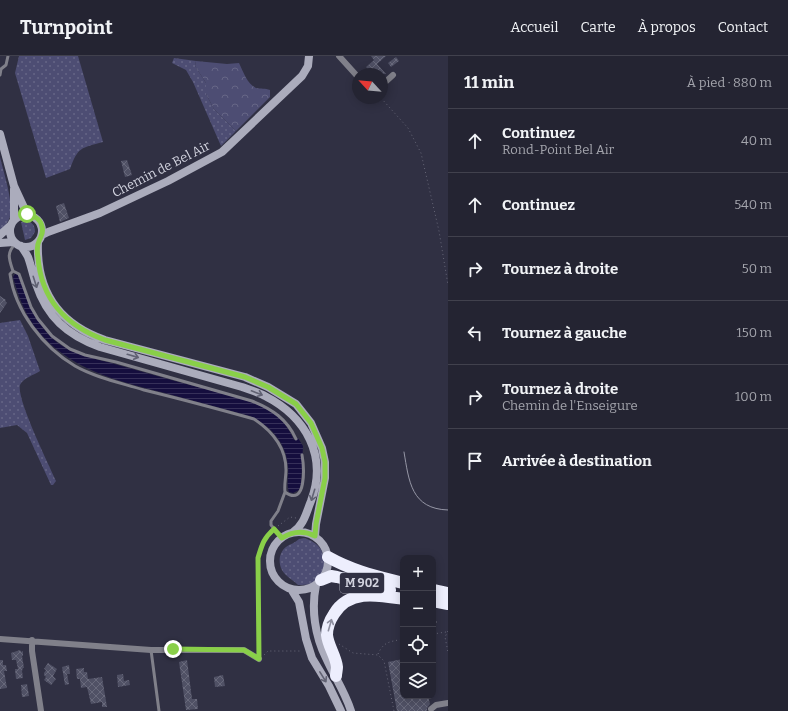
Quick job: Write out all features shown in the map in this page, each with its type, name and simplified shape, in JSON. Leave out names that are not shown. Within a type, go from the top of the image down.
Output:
[{"type":"highway","name":"M 902","points":[[328,557],[344,566],[400,582]]},
{"type":"highway","name":"M 902","points":[[319,583],[331,576],[400,593]]},
{"type":"highway","points":[[439,593],[448,605]]},
{"type":"highway","points":[[336,676],[337,666],[329,647],[327,633],[331,619],[337,609],[345,602],[358,596],[371,594],[400,599]]},
{"type":"highway","points":[[436,605],[448,605]]},
{"type":"main road","name":"Chemin de Bel Air","points":[[40,239],[55,229],[100,213],[168,181],[222,152],[302,76],[308,66],[309,56]]},
{"type":"main road","points":[[0,134],[14,186],[27,214]]},
{"type":"main road","points":[[14,186],[10,234],[28,257],[40,296],[48,311],[58,323],[72,334],[88,343],[242,387],[265,396],[290,412],[305,430],[317,461],[314,494],[300,528],[282,538],[275,544],[271,552],[270,562],[276,578],[283,585],[291,589],[304,590],[319,583]]},
{"type":"main road","points":[[0,235],[20,216],[27,214],[38,218],[42,225],[38,256],[42,277],[48,294],[63,316],[76,326],[105,340],[245,377],[268,387],[296,404],[311,423],[322,448],[325,462],[325,478],[315,536]]},
{"type":"main road","points":[[42,225],[55,229]]},
{"type":"main road","points":[[0,243],[17,244],[28,247],[40,239]]},
{"type":"main road","points":[[293,532],[308,533],[315,536],[322,542],[326,549],[328,565],[326,573],[319,583],[314,606],[315,621],[318,637],[325,657],[348,699],[351,711]]},
{"type":"main road","points":[[291,589],[299,602],[306,639],[311,654],[341,711]]},
{"type":"street","points":[[340,56],[352,70]]},
{"type":"street","points":[[388,80],[393,75]]},
{"type":"street","points":[[0,639],[32,640],[151,650],[244,650],[259,659]]},
{"type":"street","points":[[32,640],[32,651],[41,711]]},
{"type":"street","points":[[431,709],[436,705],[448,703]]},
{"type":"lane","points":[[0,75],[1,69],[6,65],[8,56]]},
{"type":"lane","points":[[17,244],[10,249],[9,257],[13,271],[10,274],[22,310],[32,327],[47,344],[76,366],[111,380],[254,419],[266,427],[280,443],[286,464],[286,492],[278,511],[271,521],[271,526],[282,538]]},
{"type":"lane","points":[[13,271],[16,271],[19,274],[31,307],[38,319],[52,336],[70,349],[85,355],[116,362],[252,400],[267,407],[277,414],[286,423],[296,439]]},
{"type":"lane","points":[[286,492],[291,495],[296,495],[301,491],[304,474],[302,455]]},
{"type":"lane","points":[[151,650],[160,711]]},
{"type":"path","points":[[386,104],[408,128],[421,153],[439,232],[448,285]]},
{"type":"path","points":[[259,659],[258,558],[262,543],[266,536],[290,517],[300,519]]},
{"type":"path","points":[[436,633],[447,631]]},
{"type":"path","points":[[447,631],[445,637],[448,652]]},
{"type":"path","points":[[378,655],[382,646],[386,642],[400,640]]},
{"type":"path","points":[[337,644],[353,653],[378,655],[384,661],[394,711]]},
{"type":"path","points":[[259,659],[268,651],[304,651]]},
{"type":"green space","points":[[19,56],[78,56],[103,142],[85,147],[75,156],[70,169],[46,178],[15,73]]},
{"type":"green space","points":[[174,58],[196,61],[195,66],[206,83],[206,94],[214,109],[236,131],[221,146],[193,82],[186,70],[172,63]]},
{"type":"green space","points":[[196,61],[227,64],[239,63],[250,84],[256,88],[270,90],[270,97],[236,131],[214,109],[206,94],[206,83],[195,66]]},
{"type":"green space","points":[[0,157],[6,178],[11,211],[9,220],[0,232]]},
{"type":"green space","points":[[25,221],[33,224],[35,232],[31,238],[25,240],[21,222]]},
{"type":"green space","points":[[20,320],[28,336],[40,371],[21,383],[20,392],[40,447],[56,481],[53,485],[51,485],[27,433],[17,425],[0,428],[0,323]]},
{"type":"green space","points":[[304,538],[312,541],[321,550],[324,556],[324,567],[319,578],[314,582],[298,585],[281,569],[280,557],[281,553],[286,547],[299,539]]},
{"type":"shaded area","points":[[15,274],[19,275],[28,301],[41,325],[60,345],[76,353],[92,358],[236,397],[254,403],[270,411],[284,423],[294,440],[298,438],[303,446],[301,484],[299,490],[293,493],[289,492],[287,458],[281,443],[271,430],[264,424],[250,416],[111,378],[78,363],[62,353],[48,341],[31,321],[17,290],[13,277]]},
{"type":"building","points":[[371,56],[386,56],[377,64],[381,68],[367,68],[366,67],[374,60]]},
{"type":"building","points":[[396,57],[399,61],[391,67],[388,63]]},
{"type":"building","points":[[127,160],[132,175],[125,177],[121,161]]},
{"type":"building","points":[[64,203],[69,218],[60,222],[56,206]]},
{"type":"building","points":[[0,296],[6,300],[5,301],[7,303],[0,313]]},
{"type":"building","points":[[20,650],[21,652],[23,651],[23,678],[16,679],[15,669],[18,669],[16,660],[12,660],[11,653]]},
{"type":"building","points":[[0,660],[3,660],[3,665],[6,665],[7,671],[4,671],[7,688],[0,689]]},
{"type":"building","points":[[187,660],[192,699],[197,699],[198,709],[186,710],[179,662]]},
{"type":"building","points":[[400,660],[400,699],[429,699],[430,704],[427,711],[397,711],[388,662]]},
{"type":"building","points":[[48,663],[57,669],[53,676],[56,679],[51,685],[44,680],[46,677],[44,673],[46,670],[44,669]]},
{"type":"building","points":[[69,665],[70,674],[67,674],[69,684],[65,685],[62,667]]},
{"type":"building","points":[[84,668],[84,672],[87,672],[88,679],[102,677],[107,707],[102,707],[102,702],[91,704],[87,687],[81,688],[80,679],[77,679],[76,669]]},
{"type":"building","points":[[123,674],[124,681],[129,680],[130,685],[118,687],[117,675]]},
{"type":"building","points":[[223,675],[225,686],[215,687],[214,677]]},
{"type":"building","points":[[27,684],[29,696],[22,697],[21,685]]},
{"type":"tram line","points":[[404,452],[410,483],[419,499],[426,505],[448,510]]},
{"type":"route","points":[[27,214],[38,218],[42,225],[43,231],[38,242],[38,256],[42,277],[48,294],[63,316],[76,326],[105,340],[245,377],[268,387],[296,404],[311,423],[322,448],[325,462],[325,478],[315,536],[308,533],[293,532],[282,538],[274,529],[266,536],[262,543],[258,558],[259,659],[244,650],[173,649]]}]
